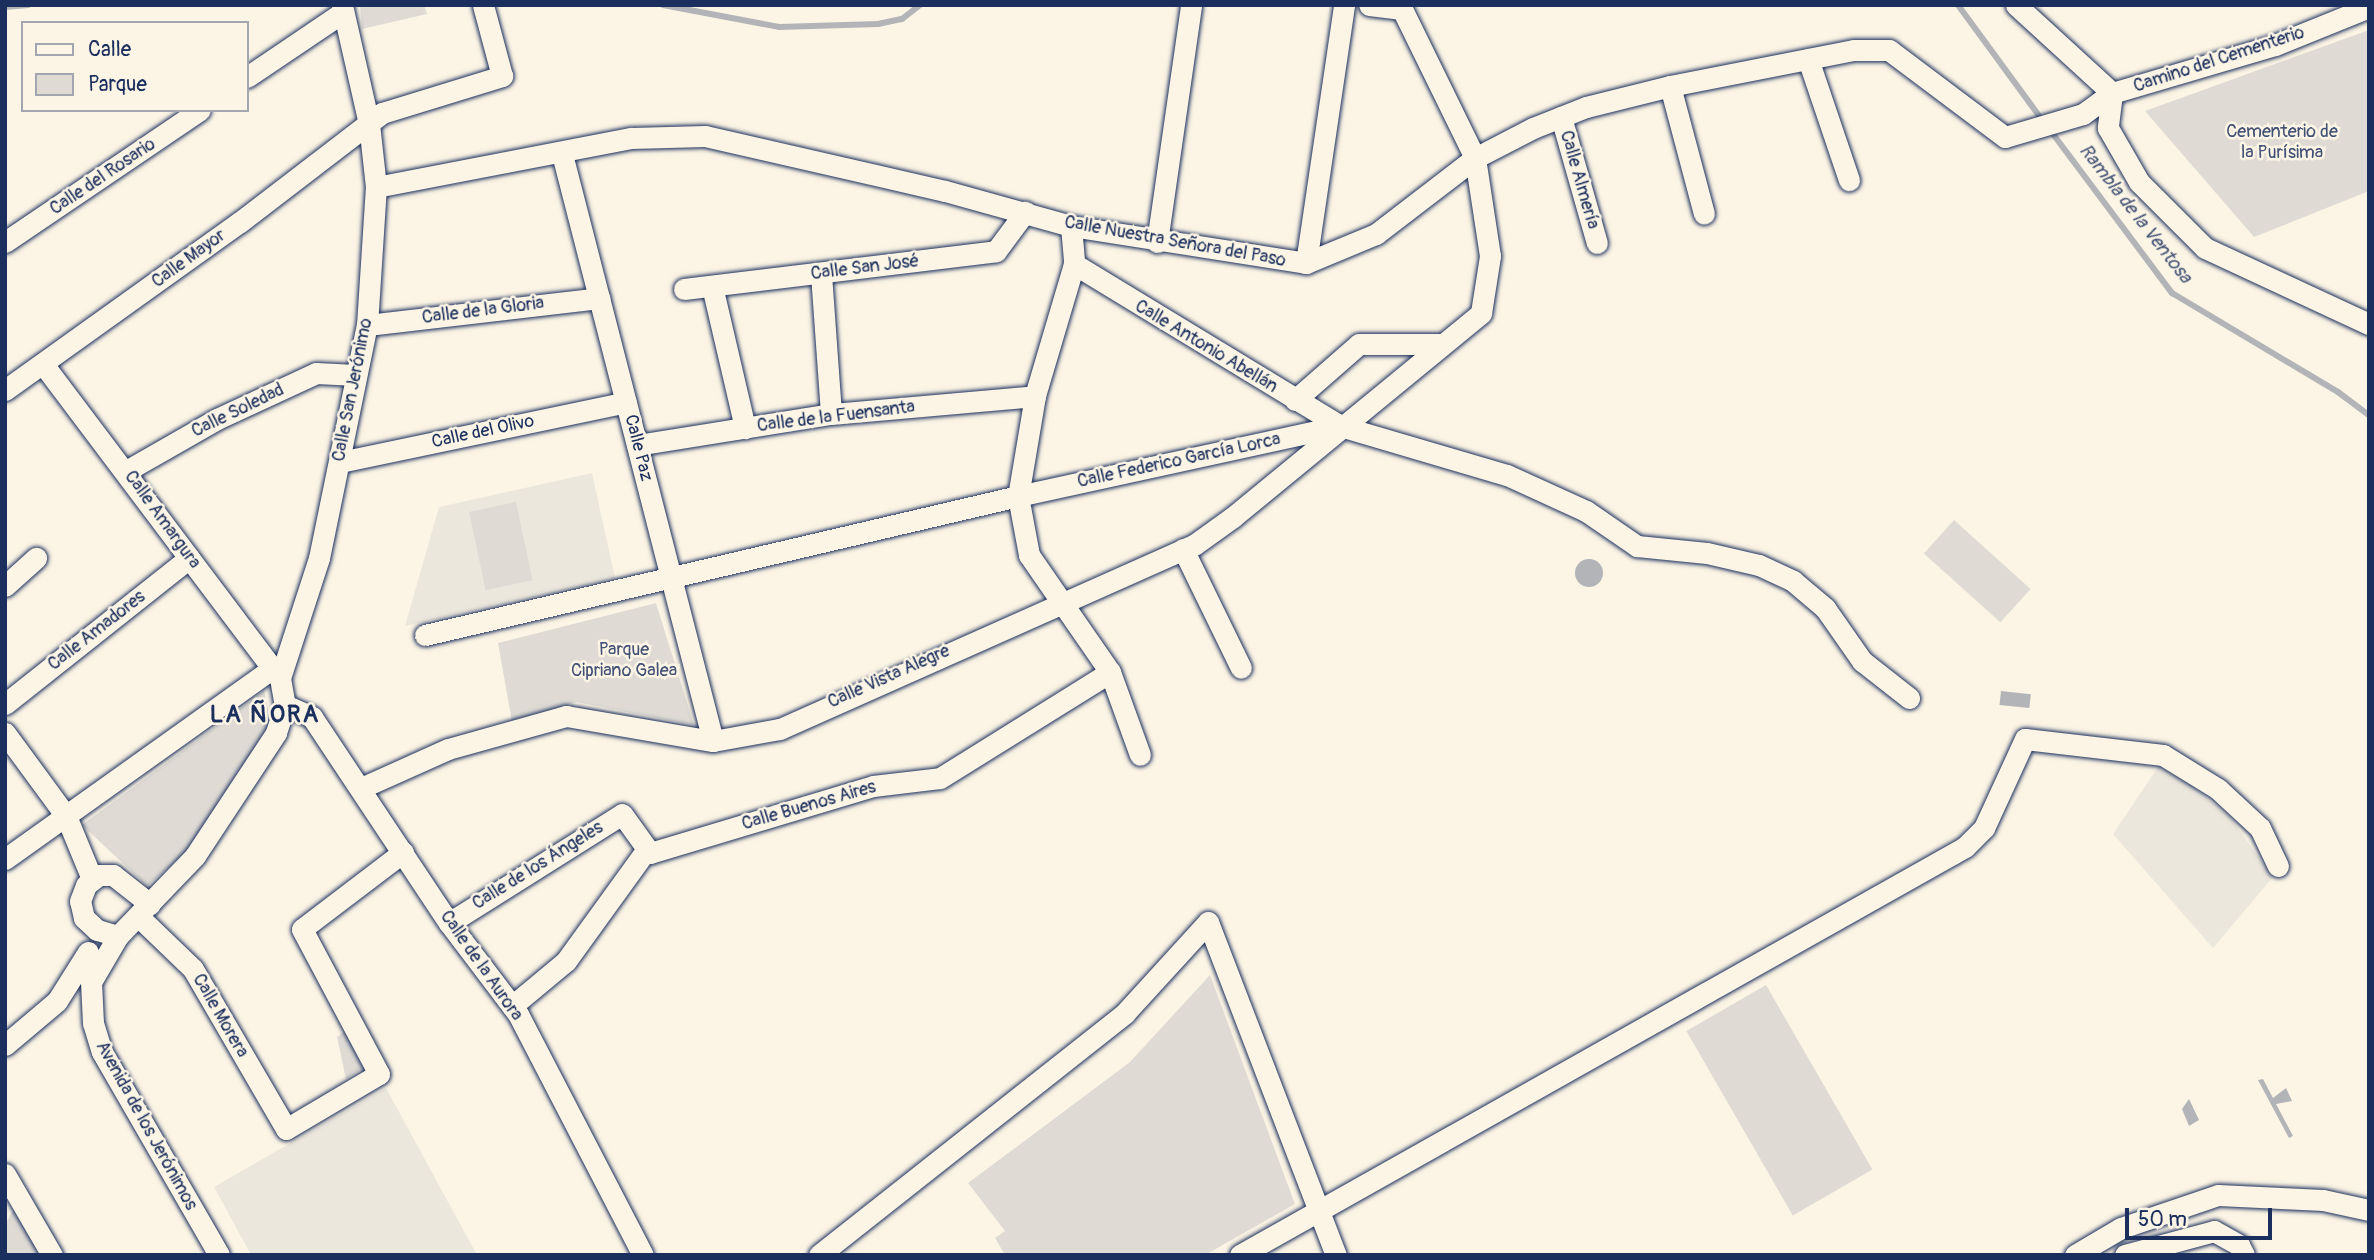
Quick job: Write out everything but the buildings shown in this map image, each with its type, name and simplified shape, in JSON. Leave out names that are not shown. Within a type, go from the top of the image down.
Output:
[{"type":"street","name":"Calle Mayor","points":[[6,387],[43,364],[382,113],[502,76],[482,5]]},
{"type":"street","points":[[1157,242],[1191,5]]},
{"type":"street","points":[[1306,263],[1344,5]]},
{"type":"street","name":"Calle Vista Alegre","points":[[361,788],[449,749],[566,716],[713,741],[780,729],[1062,600],[1183,550],[1233,517],[1340,426],[1481,313],[1490,256],[1475,158],[1402,9],[1369,5]]},
{"type":"street","name":"Camino del Cementerio","points":[[2015,5],[2112,93],[2275,45],[2369,7]]},
{"type":"street","name":"Calle San Jerónimo","points":[[277,673],[319,558],[367,325],[376,187],[369,124],[342,9]]},
{"type":"street","points":[[248,76],[342,9]]},
{"type":"street","name":"Calle Nuestra Señora del Paso","points":[[376,187],[562,154],[631,138],[705,136],[1025,212],[1071,226],[1157,242],[1306,263],[1376,234],[1475,158],[1561,117],[1670,86],[1854,50],[1889,50],[2005,137],[2083,114],[2112,93]]},
{"type":"street","points":[[1808,59],[1849,180]]},
{"type":"street","points":[[1670,86],[1704,214]]},
{"type":"street","points":[[2112,93],[2108,128],[2139,182],[2205,248],[2369,324]]},
{"type":"street","name":"Calle del Rosario","points":[[5,242],[197,112]]},
{"type":"street","name":"Calle Almería","points":[[1561,117],[1597,243]]},
{"type":"street","name":"Calle Paz","points":[[562,154],[713,741]]},
{"type":"street","name":"Calle San José","points":[[684,289],[996,251],[1025,212]]},
{"type":"street","points":[[1071,226],[1074,264],[1035,396],[1018,496],[1029,555],[1110,672],[1140,755]]},
{"type":"street","name":"Calle Antonio Abellán","points":[[1074,264],[1340,426]]},
{"type":"street","points":[[821,274],[831,414]]},
{"type":"street","points":[[712,286],[745,428]]},
{"type":"street","name":"Calle de la Gloria","points":[[367,325],[599,298]]},
{"type":"street","points":[[1295,400],[1359,344],[1441,344]]},
{"type":"street","name":"Calle Amargura","points":[[43,364],[277,673]]},
{"type":"street","name":"Calle Soledad","points":[[126,471],[217,419],[316,373],[356,375]]},
{"type":"street","name":"Calle de la Fuensanta","points":[[637,445],[831,414],[1035,396]]},
{"type":"street","name":"Calle del Olivo","points":[[340,462],[626,402]]},
{"type":"street","points":[[1340,426],[1507,475],[1586,511],[1637,546],[1707,554],[1759,565],[1793,581],[1825,608],[1862,661],[1909,698]]},
{"type":"street","name":"Calle Federico García Lorca","points":[[425,635],[1018,496],[1340,426]]},
{"type":"street","points":[[1183,550],[1241,668]]},
{"type":"street","points":[[5,586],[36,558]]},
{"type":"street","name":"Calle Amadores","points":[[5,704],[189,558]]},
{"type":"street","name":"Calle Buenos Aires","points":[[648,851],[873,786],[940,778],[1110,672]]},
{"type":"street","points":[[5,859],[277,673],[285,705]]},
{"type":"street","name":"Calle de la Aurora","points":[[285,705],[312,717],[449,922],[512,1006],[643,1255]]},
{"type":"street","name":"Avenida de los Jerónimos","points":[[219,1255],[102,1052],[90,1005],[92,961],[195,856],[276,733],[285,705]]},
{"type":"street","points":[[5,733],[66,816],[92,878]]},
{"type":"street","points":[[1240,1255],[1965,847],[1984,828],[2025,739],[2163,755],[2218,789],[2260,828],[2278,866]]},
{"type":"street","name":"Calle de los Ángeles","points":[[449,922],[622,814],[648,851]]},
{"type":"street","points":[[512,1006],[566,961],[648,851]]},
{"type":"street","name":"Calle Morera","points":[[144,910],[193,969],[286,1129],[379,1074],[302,929],[403,852]]},
{"type":"street","points":[[5,1045],[57,1001],[92,961],[81,892],[92,878],[120,877],[144,910]]},
{"type":"street","points":[[85,918],[97,930],[118,936]]},
{"type":"street","points":[[819,1255],[1125,1013],[1208,922],[1336,1255]]},
{"type":"street","points":[[57,1001],[90,1005]]},
{"type":"street","points":[[5,1174],[52,1255]]},
{"type":"street","points":[[2075,1255],[2121,1228],[2218,1195],[2323,1200],[2369,1210]]},
{"type":"street","points":[[2130,1254],[2214,1231],[2239,1245],[2244,1255]]},
{"type":"shaded area","points":[[592,473],[615,578],[405,626],[439,507]]},
{"type":"shaded area","points":[[1589,559],[1599,563],[1603,573],[1599,583],[1589,587],[1579,583],[1575,573],[1579,563]]},
{"type":"shaded area","points":[[2001,691],[2031,694],[2029,708],[2000,705]]},
{"type":"shaded area","points":[[2158,767],[2188,783],[2229,816],[2273,877],[2213,948],[2113,834]]},
{"type":"shaded area","points":[[2263,1079],[2273,1098],[2286,1088],[2292,1101],[2276,1104],[2293,1136],[2289,1138],[2258,1080]]},
{"type":"shaded area","points":[[386,1088],[477,1255],[251,1255],[214,1187]]},
{"type":"shaded area","points":[[2189,1099],[2199,1120],[2189,1126],[2182,1109]]},
{"type":"green space","points":[[360,5],[424,5],[427,14],[362,29]]},
{"type":"green space","name":"Cementerio de la Purísima","points":[[2369,30],[2369,191],[2254,237],[2145,111]]},
{"type":"green space","points":[[516,502],[533,580],[486,590],[469,512]]},
{"type":"green space","points":[[1954,520],[2031,589],[2000,622],[1924,553]]},
{"type":"green space","name":"Parque Cipriano Galea","points":[[656,603],[694,725],[576,702],[512,722],[498,643]]},
{"type":"green space","points":[[264,691],[271,723],[199,841],[147,886],[82,825]]},
{"type":"green space","points":[[1210,975],[1295,1204],[1205,1255],[1005,1255],[995,1238],[1005,1231],[968,1183],[1130,1062]]},
{"type":"green space","points":[[1766,985],[1872,1169],[1793,1215],[1686,1031]]},
{"type":"green space","points":[[346,1030],[366,1066],[346,1079],[337,1037]]},
{"type":"green space","points":[[14,1208],[52,1255],[5,1255],[5,1225]]},
{"type":"waterway","name":"Rambla de la Ventosa","points":[[5,7],[28,5]]},
{"type":"waterway","name":"Rambla de la Ventosa","points":[[663,5],[779,27],[878,24],[902,19],[920,5]]},
{"type":"waterway","name":"Rambla de la Ventosa","points":[[1958,5],[2043,121]]},
{"type":"waterway","name":"Rambla de la Ventosa","points":[[2050,130],[2172,293],[2338,392],[2369,415]]},
{"type":"district","name":"LA ÑORA","points":[[265,715]]}]
